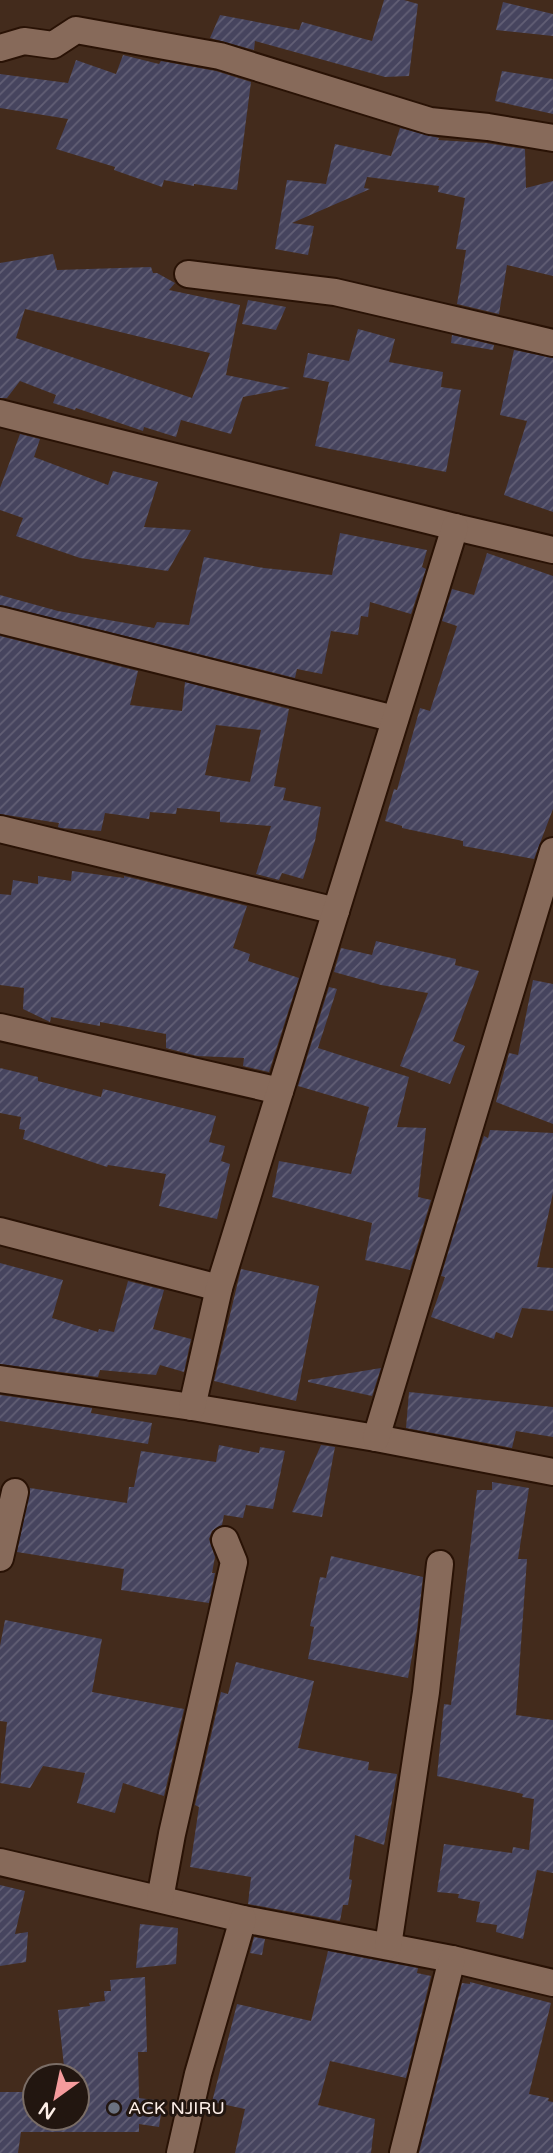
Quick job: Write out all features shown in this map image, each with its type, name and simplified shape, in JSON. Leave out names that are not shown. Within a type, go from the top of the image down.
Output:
[{"type":"street","points":[[0,48],[24,41],[53,45],[76,30],[220,56],[430,121],[553,138]]},
{"type":"street","points":[[188,274],[335,292],[553,343]]},
{"type":"street","points":[[0,413],[553,550]]},
{"type":"street","points":[[192,1407],[219,1288],[455,527]]},
{"type":"street","points":[[0,620],[395,719]]},
{"type":"street","points":[[0,829],[336,911]]},
{"type":"street","points":[[376,1438],[553,851]]},
{"type":"street","points":[[0,1027],[280,1091]]},
{"type":"street","points":[[0,1231],[219,1288]]},
{"type":"street","points":[[0,1379],[192,1407],[553,1472]]},
{"type":"street","points":[[0,1558],[15,1492]]},
{"type":"street","points":[[160,1899],[172,1834],[234,1562],[225,1540]]},
{"type":"street","points":[[388,1946],[426,1692],[440,1564]]},
{"type":"street","points":[[0,1862],[243,1919],[453,1959],[553,1983]]},
{"type":"street","points":[[180,2153],[198,2074],[243,1919]]},
{"type":"street","points":[[403,2153],[453,1959]]},
{"type":"building","points":[[384,0],[404,0],[418,4],[409,76],[385,77],[255,41],[254,50],[210,38],[220,15],[299,30],[302,22],[372,41]]},
{"type":"building","points":[[503,2],[553,14],[553,36],[496,30]]},
{"type":"building","points":[[123,55],[159,64],[161,61],[216,71],[251,82],[237,190],[164,180],[162,187],[114,170],[115,167],[56,149],[68,119],[0,108],[0,74],[68,83],[76,60],[116,74]]},
{"type":"building","points":[[502,71],[553,79],[553,114],[495,101]]},
{"type":"building","points":[[400,128],[439,138],[438,140],[525,149],[526,188],[553,181],[553,276],[507,265],[499,314],[457,304],[466,250],[456,249],[465,198],[438,192],[439,186],[367,177],[364,188],[370,189],[292,223],[314,226],[308,255],[275,249],[287,180],[326,184],[335,144],[391,156]]},
{"type":"building","points":[[53,254],[57,270],[151,267],[153,273],[175,283],[169,290],[240,305],[226,375],[290,388],[243,397],[231,434],[181,420],[176,437],[144,427],[143,431],[53,403],[56,395],[20,381],[7,398],[0,398],[0,263]],"holes":[[[25,309],[210,353],[192,398],[16,338]]]},
{"type":"building","points":[[248,300],[286,307],[276,330],[242,324]]},
{"type":"building","points":[[358,329],[395,339],[389,362],[443,372],[441,387],[461,390],[446,472],[315,446],[329,382],[303,377],[308,353],[349,361]]},
{"type":"building","points":[[452,335],[494,345],[493,350],[451,343]]},
{"type":"building","points":[[514,350],[553,358],[553,512],[504,495],[527,421],[500,415]]},
{"type":"building","points":[[20,434],[40,439],[34,457],[108,485],[113,471],[158,482],[144,527],[191,530],[168,571],[80,558],[16,536],[23,518],[0,510],[0,488]]},
{"type":"building","points":[[340,533],[427,550],[422,567],[426,569],[411,614],[370,602],[368,617],[361,616],[358,635],[331,631],[322,674],[297,669],[295,678],[0,605],[0,595],[58,611],[154,628],[157,622],[189,625],[204,557],[264,568],[332,575]]},
{"type":"building","points":[[487,553],[553,576],[553,809],[534,859],[463,846],[463,841],[402,828],[385,821],[394,789],[397,790],[420,708],[430,711],[457,626],[442,621],[452,589],[474,595]]},
{"type":"building","points":[[0,636],[138,671],[130,705],[182,711],[185,682],[289,709],[274,786],[286,788],[283,800],[321,807],[315,841],[303,879],[282,873],[279,880],[256,874],[271,826],[220,822],[220,812],[177,808],[176,814],[150,812],[149,819],[105,813],[101,831],[61,828],[58,827],[59,823],[0,814]],"holes":[[[216,725],[261,730],[250,782],[205,775]]]},
{"type":"building","points":[[72,871],[124,876],[247,906],[233,948],[250,954],[248,961],[299,978],[269,1072],[243,1066],[244,1058],[197,1056],[166,1048],[166,1034],[100,1022],[100,1026],[51,1017],[50,1022],[23,1009],[24,988],[0,985],[0,894],[11,895],[13,880],[38,884],[38,876],[71,881]]},
{"type":"building","points":[[376,941],[456,959],[455,965],[479,971],[453,1041],[465,1046],[450,1084],[400,1066],[428,993],[381,985],[334,972],[341,948],[372,955]]},
{"type":"building","points":[[533,980],[553,984],[553,1124],[496,1102],[509,1053],[518,1055]]},
{"type":"building","points":[[329,987],[337,989],[318,1048],[409,1077],[397,1127],[426,1128],[418,1197],[431,1200],[410,1270],[365,1260],[372,1223],[272,1197],[279,1161],[351,1174],[369,1107],[298,1086]]},
{"type":"building","points":[[0,1068],[101,1097],[103,1089],[216,1116],[209,1142],[225,1146],[221,1161],[230,1164],[217,1219],[159,1206],[166,1174],[108,1165],[107,1167],[23,1139],[25,1130],[19,1129],[21,1117],[0,1113]]},
{"type":"building","points":[[490,1130],[553,1133],[553,1193],[537,1267],[553,1268],[553,1311],[522,1308],[512,1338],[496,1332],[494,1339],[431,1317],[445,1277],[441,1276],[472,1173],[484,1136],[488,1138]]},
{"type":"building","points":[[0,1263],[63,1280],[52,1318],[98,1332],[99,1329],[114,1332],[128,1281],[164,1290],[153,1329],[191,1339],[184,1372],[160,1365],[156,1375],[100,1370],[98,1377],[0,1364]]},
{"type":"building","points":[[241,1269],[319,1286],[296,1401],[214,1381]]},
{"type":"building","points":[[381,1368],[372,1396],[308,1382],[308,1380]]},
{"type":"building","points":[[409,1392],[553,1407],[553,1437],[516,1431],[512,1448],[406,1428]]},
{"type":"building","points":[[0,1395],[92,1408],[91,1413],[152,1423],[148,1444],[0,1421]]},
{"type":"building","points":[[219,1445],[259,1453],[260,1447],[285,1451],[273,1509],[246,1505],[243,1518],[224,1515],[222,1525],[212,1531],[209,1539],[215,1557],[212,1573],[215,1573],[209,1603],[121,1590],[124,1569],[17,1552],[30,1488],[127,1503],[129,1487],[134,1487],[141,1451],[216,1462]]},
{"type":"building","points":[[321,1445],[335,1447],[322,1517],[292,1512]]},
{"type":"building","points":[[492,1482],[529,1488],[518,1559],[527,1559],[516,1715],[553,1720],[553,1873],[537,1870],[523,1939],[496,1932],[497,1925],[476,1922],[480,1902],[458,1898],[459,1894],[437,1892],[444,1844],[512,1853],[513,1847],[529,1850],[534,1799],[522,1797],[523,1794],[437,1776],[444,1704],[451,1705],[477,1490],[492,1490]]},
{"type":"building","points":[[331,1556],[423,1577],[408,1678],[308,1659],[314,1627],[310,1626],[320,1577],[326,1578]]},
{"type":"building","points":[[5,1620],[102,1639],[92,1692],[184,1709],[164,1796],[123,1783],[115,1813],[77,1803],[85,1773],[43,1766],[30,1788],[0,1783],[7,1722],[0,1721],[0,1646]]},
{"type":"building","points":[[236,1662],[314,1681],[298,1748],[369,1762],[368,1770],[397,1774],[384,1845],[355,1835],[348,1905],[343,1905],[340,1921],[248,1904],[251,1877],[190,1867],[199,1807],[195,1805],[221,1692],[228,1694]]},
{"type":"building","points":[[0,1885],[25,1891],[15,1934],[28,1932],[26,1962],[0,1966]]},
{"type":"building","points":[[140,1924],[178,1928],[176,1964],[136,1968]]},
{"type":"building","points":[[254,1937],[265,1939],[262,1955],[250,1953]]},
{"type":"building","points":[[328,1951],[418,1968],[417,1973],[431,1976],[406,2078],[330,2061],[318,2105],[375,2119],[371,2153],[235,2153],[245,2109],[212,2102],[237,2004],[311,2021]]},
{"type":"building","points":[[145,1977],[147,2052],[138,2052],[139,2098],[163,2101],[159,2127],[139,2124],[139,2132],[91,2132],[91,2062],[64,2062],[58,2010],[105,2001],[104,1991],[111,1991],[110,1980]]},
{"type":"building","points":[[470,1982],[551,2003],[529,2094],[549,2098],[548,2101],[553,2102],[553,2153],[419,2153],[462,1983]]},
{"type":"building","points":[[0,2092],[21,2092],[18,2153],[0,2153]]},
{"type":"place","name":"ACK NJIRU","points":[[114,2108]]}]
